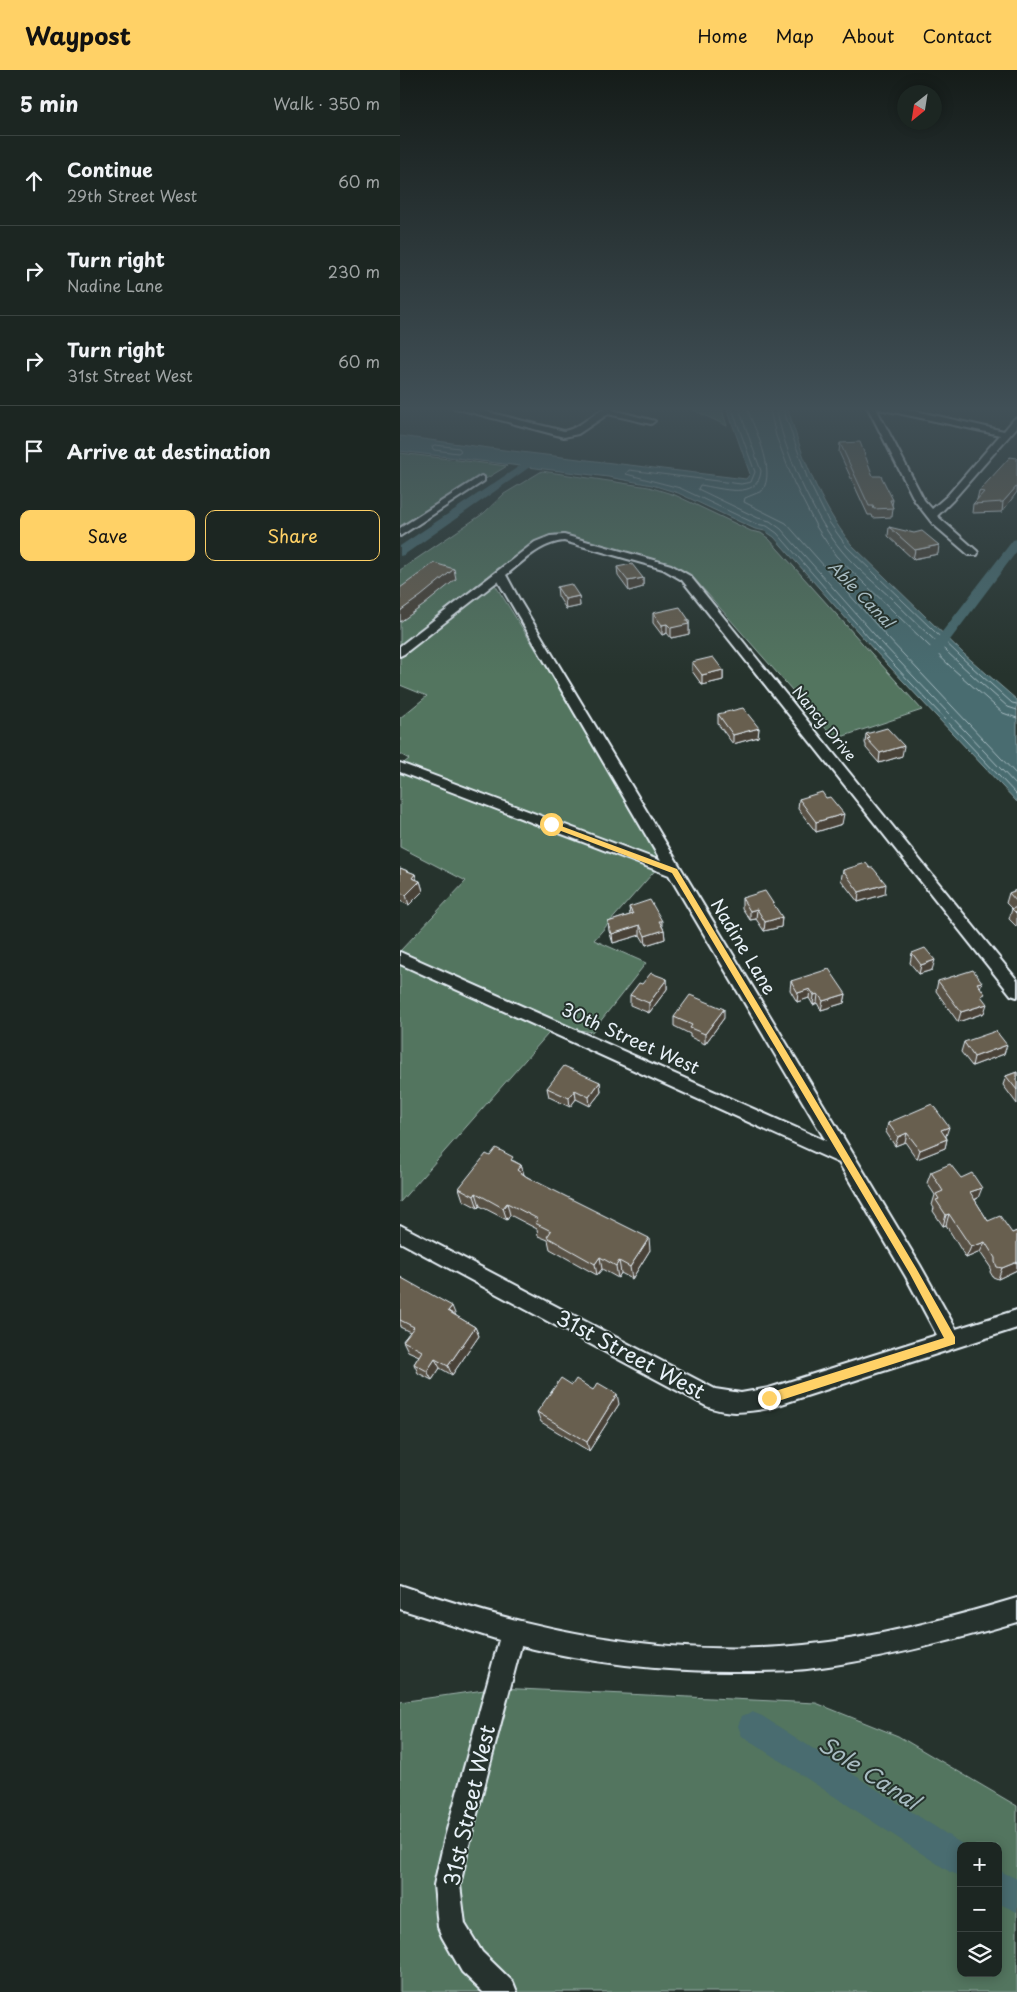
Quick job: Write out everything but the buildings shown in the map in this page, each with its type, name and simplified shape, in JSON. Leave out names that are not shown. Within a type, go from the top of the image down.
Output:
[{"type":"street","points":[[400,534],[455,496]]},
{"type":"street","points":[[917,496],[931,516],[973,553]]},
{"type":"street","points":[[931,516],[952,496]]},
{"type":"street","points":[[400,652],[539,544],[550,539],[564,538]]},
{"type":"street","name":"Nancy Drive","points":[[564,538],[667,567],[686,578],[1017,991]]},
{"type":"street","name":"Nadine Lane","points":[[500,574],[514,602],[913,1271],[951,1340]]},
{"type":"street","points":[[400,767],[674,871]]},
{"type":"street","name":"30th Street West","points":[[400,958],[844,1156]]},
{"type":"street","name":"31st Street West","points":[[400,1232],[713,1399],[741,1404],[769,1398],[1017,1319]]},
{"type":"street","points":[[400,1597],[448,1615],[562,1644],[651,1657],[730,1660],[805,1657],[881,1646],[969,1625],[1017,1610]]},
{"type":"street","name":"31st Street West","points":[[503,1992],[472,1962],[452,1927],[447,1884],[513,1633]]},
{"type":"green space","points":[[400,496],[458,496],[400,531]]},
{"type":"green space","points":[[502,496],[676,496],[751,531],[761,533],[769,539],[922,710],[835,739],[692,576],[555,534],[494,583],[666,858],[594,940],[646,963],[592,1032],[555,1026],[400,1202],[400,951],[466,881],[400,847],[400,766],[409,759],[400,754],[400,718],[427,696],[400,685],[400,570],[484,513]]},
{"type":"green space","points":[[498,1688],[816,1703],[898,1736],[1017,1806],[1017,1992],[400,1992],[400,1702]]},
{"type":"water","name":"Able Canal","points":[[684,496],[821,496],[851,544],[964,654],[1017,700],[1017,802],[873,649],[774,537],[765,531],[755,529]]},
{"type":"waterway","points":[[400,552],[481,496]]},
{"type":"waterway","points":[[930,657],[1017,543]]},
{"type":"waterway","name":"Sole Canal","points":[[752,1726],[957,1858]]},
{"type":"waterway","name":"Sole Canal","points":[[1001,1887],[1017,1897]]},
{"type":"route","points":[[551,824],[674,871],[913,1271],[951,1340],[769,1398]]}]
